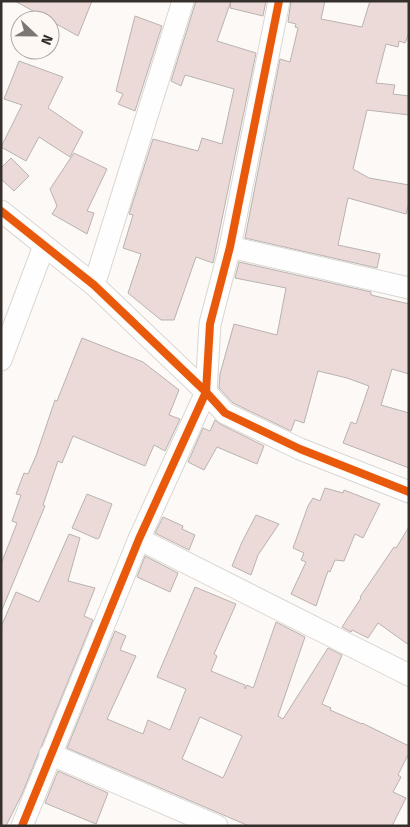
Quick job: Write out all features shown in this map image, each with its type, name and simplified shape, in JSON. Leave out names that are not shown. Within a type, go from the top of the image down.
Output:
[{"type":"street","points":[[94,285],[183,1]]},
{"type":"street","points":[[22,826],[139,539],[206,392],[210,324],[230,247],[279,1]]},
{"type":"street","points":[[1,211],[94,285],[206,392],[225,413],[300,449],[409,492]]},
{"type":"street","points":[[1,360],[44,246]]},
{"type":"street","points":[[230,247],[409,287]]},
{"type":"street","points":[[139,539],[409,675]]},
{"type":"street","points":[[50,754],[216,826]]},
{"type":"building","points":[[15,1],[92,1],[78,36],[60,26],[60,10],[31,10]]},
{"type":"building","points":[[196,1],[231,1],[217,41],[256,53],[213,263],[196,257],[174,320],[161,320],[128,293],[141,254],[123,248],[133,215],[129,214],[153,139],[198,151],[202,138],[222,144],[234,89],[185,75],[181,86],[171,81]]},
{"type":"building","points":[[231,1],[266,1],[263,16],[230,8]]},
{"type":"building","points":[[291,1],[325,1],[321,19],[362,27],[370,1],[409,1],[409,33],[405,43],[399,41],[398,47],[386,44],[376,83],[395,85],[393,94],[409,96],[409,115],[367,110],[353,169],[369,178],[409,185],[409,203],[406,214],[348,198],[338,245],[380,254],[377,268],[245,238],[280,59],[290,62],[298,28],[295,27],[296,24],[288,22]]},
{"type":"building","points":[[135,16],[162,26],[135,111],[118,104],[123,94],[116,91]]},
{"type":"building","points":[[19,61],[63,77],[48,108],[83,132],[70,157],[39,137],[26,161],[1,147],[22,105],[4,99]]},
{"type":"building","points":[[74,153],[107,169],[87,211],[94,213],[87,234],[52,214],[57,206],[50,189]]},
{"type":"building","points":[[11,158],[29,176],[14,191],[1,179],[1,168]]},
{"type":"building","points":[[239,262],[371,292],[371,295],[409,304],[409,374],[392,369],[381,405],[409,413],[409,468],[343,443],[351,422],[356,424],[369,386],[318,371],[304,423],[295,420],[291,431],[233,403],[219,388],[220,374],[234,324],[277,335],[286,288],[235,278]]},
{"type":"building","points":[[82,338],[143,362],[179,390],[169,415],[180,419],[165,451],[154,445],[145,466],[73,436],[62,463],[58,461],[43,505],[45,506],[1,612],[1,564],[17,523],[12,521],[21,495],[16,494],[24,473],[28,474],[36,456],[55,400],[57,401]]},
{"type":"building","points":[[215,420],[264,446],[257,464],[217,447],[204,470],[188,462],[203,428],[210,431]]},
{"type":"building","points":[[325,488],[343,493],[344,490],[380,504],[363,538],[355,534],[344,561],[335,560],[330,572],[328,571],[316,606],[291,594],[306,562],[301,560],[304,553],[293,548],[308,506],[313,498],[320,501]]},
{"type":"building","points":[[87,494],[112,504],[97,539],[72,528]]},
{"type":"building","points":[[256,515],[279,524],[258,555],[251,575],[232,566]]},
{"type":"building","points":[[163,517],[183,526],[182,529],[195,535],[189,550],[155,533]]},
{"type":"building","points":[[409,527],[409,645],[378,623],[368,638],[342,627],[360,597]]},
{"type":"building","points":[[69,534],[80,538],[68,581],[95,588],[84,616],[93,620],[22,794],[6,826],[1,826],[1,627],[16,592],[39,602]]},
{"type":"building","points":[[145,556],[178,573],[170,592],[137,577]]},
{"type":"building","points":[[195,587],[236,604],[214,654],[217,656],[211,671],[245,685],[245,689],[247,685],[253,688],[254,686],[276,622],[305,637],[278,716],[283,719],[328,648],[342,655],[322,704],[331,708],[330,710],[409,746],[409,753],[398,775],[401,777],[393,792],[406,798],[392,826],[249,826],[67,748],[115,631],[126,636],[120,650],[136,656],[107,719],[143,734],[148,720],[170,730],[186,689],[157,677]],"holes":[[[200,717],[242,736],[223,778],[182,759]]]},
{"type":"building","points":[[58,771],[108,793],[96,824],[45,803]]},
{"type":"cycle path","points":[[22,826],[139,539],[206,392],[210,324],[230,247],[279,1]]},
{"type":"cycle path","points":[[1,211],[94,285],[206,392],[225,413],[300,449],[409,492]]}]
